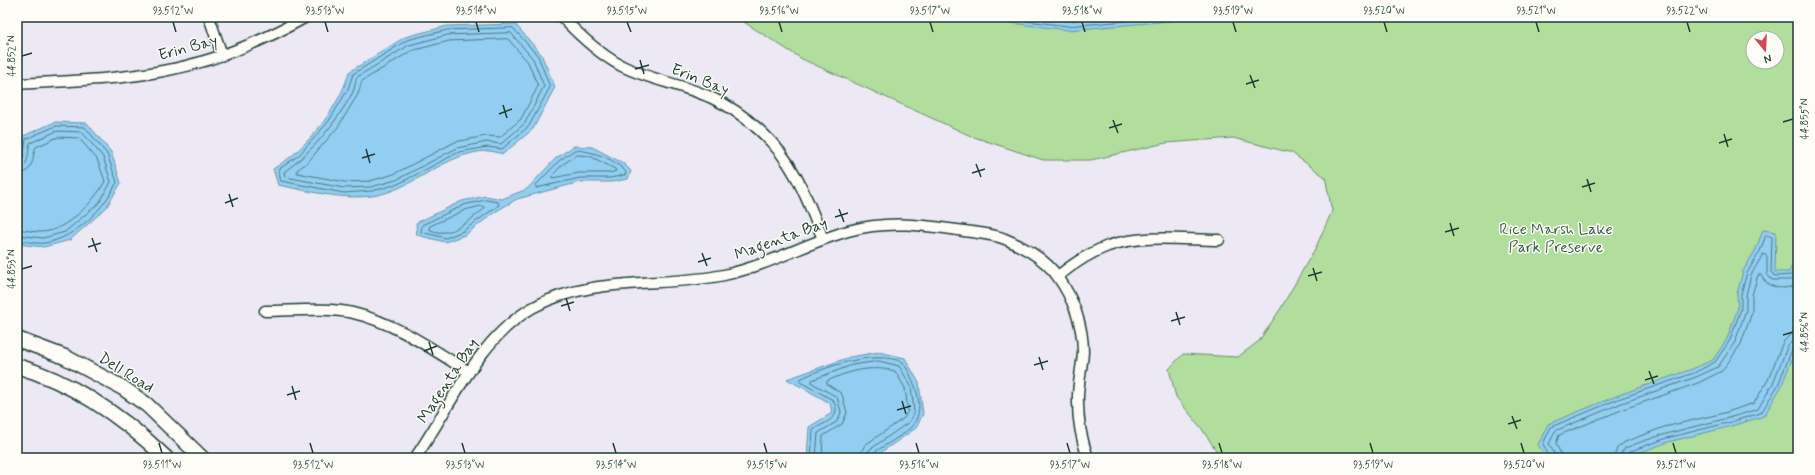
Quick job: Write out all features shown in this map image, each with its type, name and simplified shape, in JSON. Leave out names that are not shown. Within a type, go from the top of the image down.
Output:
[{"type":"main road","name":"Dell Road","points":[[17,339],[65,356],[123,388],[147,405],[202,458]]},
{"type":"main road","points":[[17,366],[72,388],[103,406],[127,423],[166,458]]},
{"type":"street","points":[[209,17],[222,55]]},
{"type":"street","name":"Erin Bay","points":[[17,84],[119,77],[164,71],[222,55],[252,44],[306,17]]},
{"type":"street","name":"Erin Bay","points":[[562,17],[578,34],[599,51],[621,65],[712,98],[736,112],[758,130],[778,151],[794,174],[807,199],[823,239]]},
{"type":"street","name":"Magenta Bay","points":[[415,458],[491,342],[510,324],[531,309],[555,297],[580,290],[606,286],[692,280],[726,275],[758,265],[823,239],[872,225],[898,224],[923,225],[1004,238],[1024,248],[1044,262],[1058,276],[1071,300],[1080,322],[1083,353],[1078,402],[1081,429],[1088,458]]},
{"type":"street","points":[[1058,276],[1088,255],[1108,246],[1129,241],[1219,240]]},
{"type":"street","points":[[265,311],[321,310],[352,312],[382,322],[410,335],[470,372]]},
{"type":"green space","name":"Rice Marsh Lake Park Preserve","points":[[736,17],[1798,17],[1798,458],[1221,458],[1202,429],[1176,397],[1169,369],[1183,354],[1238,357],[1259,341],[1281,308],[1316,247],[1332,211],[1325,177],[1292,153],[1233,138],[1166,143],[1091,160],[1043,160],[971,136],[802,59]]},
{"type":"water","points":[[985,17],[1216,17],[1068,30],[995,21]]},
{"type":"water","points":[[515,24],[541,54],[555,87],[533,129],[503,154],[488,151],[472,153],[443,164],[402,187],[372,196],[337,196],[278,185],[273,169],[293,155],[312,136],[328,116],[341,94],[349,72],[405,37],[447,26]]},
{"type":"water","points":[[55,122],[87,123],[111,152],[121,183],[106,208],[70,240],[44,247],[17,244],[17,161],[19,160],[21,137]]},
{"type":"water","points":[[574,146],[592,147],[623,163],[631,171],[628,179],[611,182],[580,182],[517,199],[495,212],[465,235],[445,242],[417,235],[416,223],[462,201],[486,196],[502,199],[527,189],[556,158]]},
{"type":"water","points":[[1763,230],[1776,232],[1775,272],[1789,272],[1798,253],[1798,344],[1781,387],[1764,416],[1728,427],[1668,442],[1625,458],[1547,458],[1538,445],[1548,424],[1619,395],[1713,360],[1727,339],[1738,308],[1737,294],[1743,271],[1756,249]]},
{"type":"water","points":[[879,352],[905,358],[919,383],[923,414],[916,428],[873,458],[807,458],[809,427],[832,413],[830,403],[787,379],[850,357]]}]
